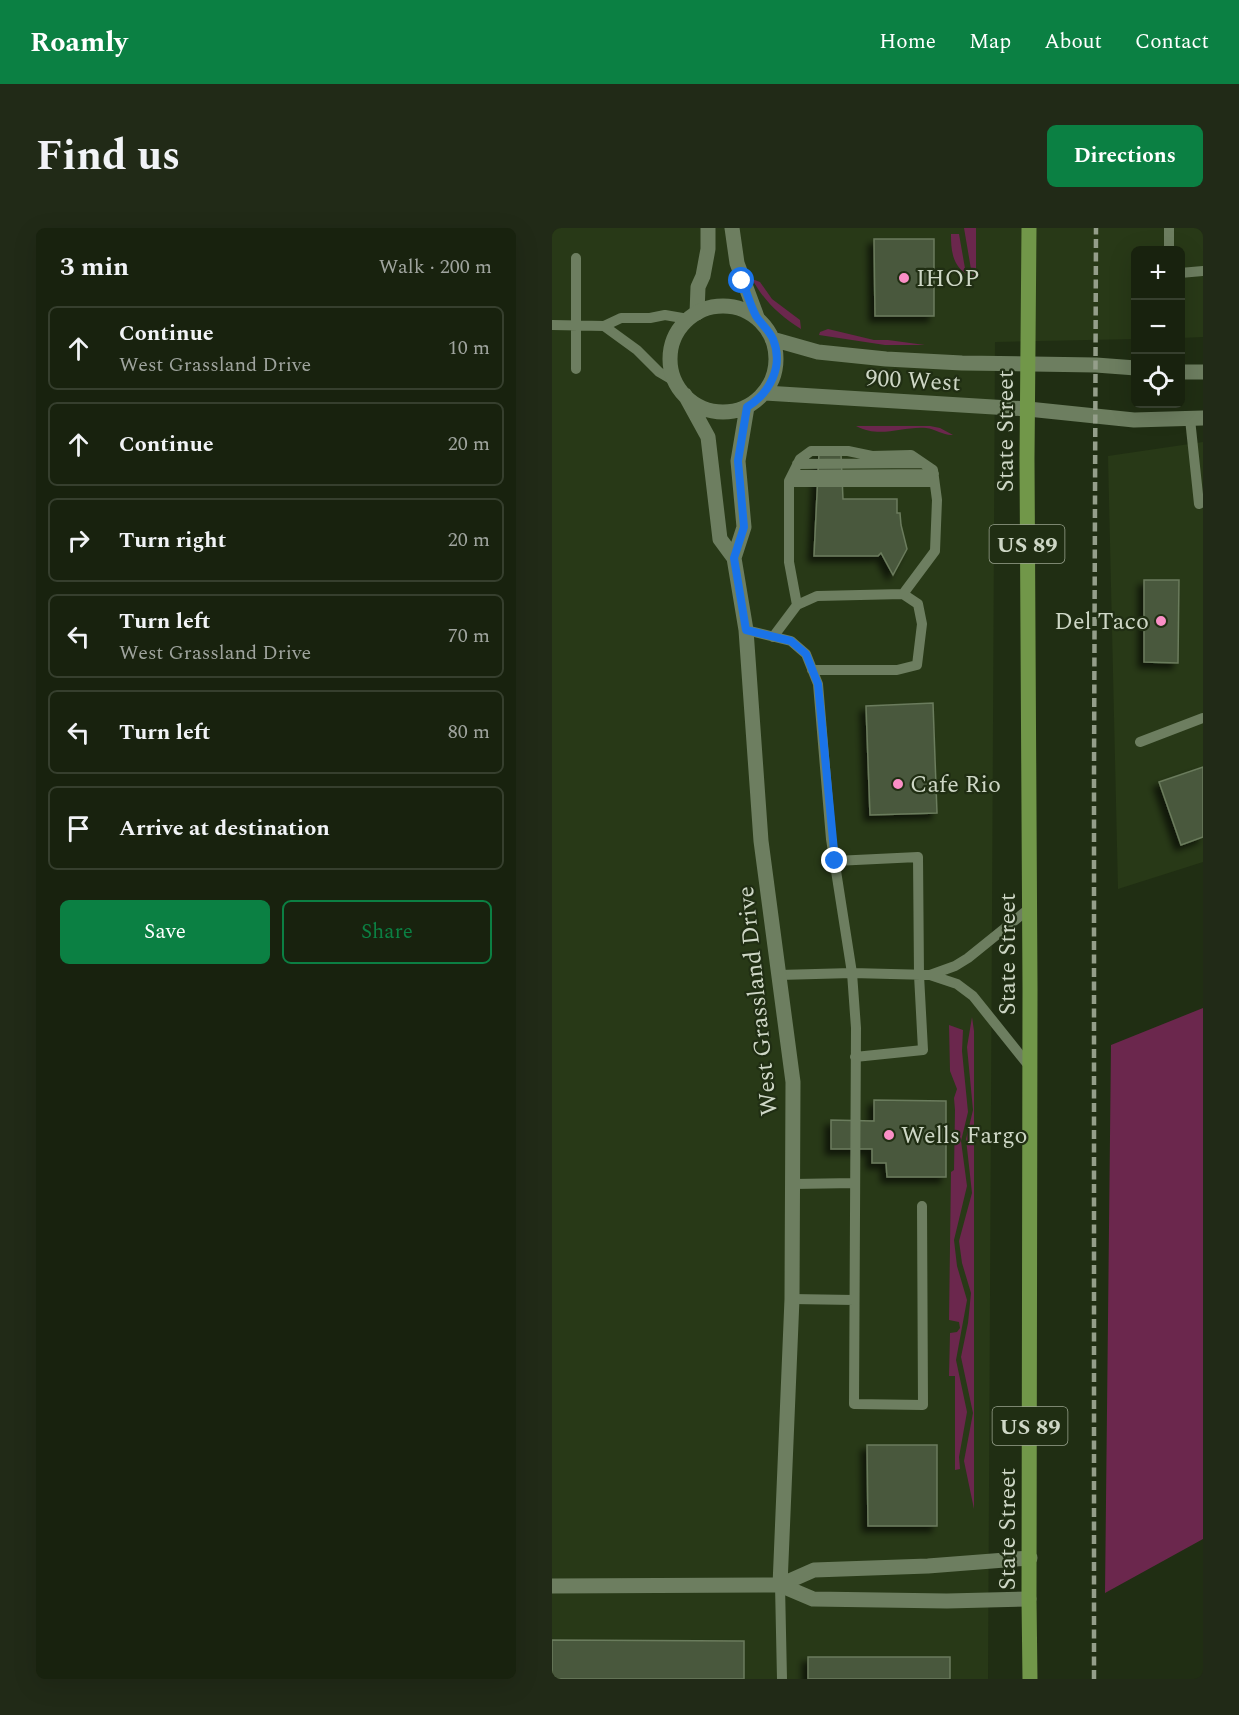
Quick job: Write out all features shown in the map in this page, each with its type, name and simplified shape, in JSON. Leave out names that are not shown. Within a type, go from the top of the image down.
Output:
[{"type":"main road","name":"State Street","points":[[1029,228],[1030,1679]]},
{"type":"street","points":[[693,316],[708,249],[708,228]]},
{"type":"street","points":[[732,228],[737,263],[757,317],[772,339],[776,352],[776,367],[765,393],[747,407],[730,412],[714,411],[698,405],[685,395],[676,382],[671,366],[671,348],[677,332],[693,316],[712,307],[727,306],[757,317]]},
{"type":"street","name":"900 West","points":[[772,339],[818,352],[886,359],[1131,368]]},
{"type":"street","points":[[1185,372],[1203,372]]},
{"type":"street","name":"900 West","points":[[765,393],[1028,409],[1134,420],[1196,419]]},
{"type":"street","name":"West Grassland Drive","points":[[685,395],[708,437],[720,539],[734,558],[746,630],[761,841],[793,1082],[792,1299],[780,1585]]},
{"type":"street","name":"West Grassland Drive","points":[[734,558],[744,527],[738,461],[747,407]]},
{"type":"street","points":[[780,1585],[814,1570],[928,1566],[1030,1558]]},
{"type":"street","points":[[552,1586],[780,1585],[813,1599],[947,1601],[1029,1599]]},
{"type":"lane","points":[[1168,228],[1169,246]]},
{"type":"lane","points":[[576,258],[576,369]]},
{"type":"lane","points":[[1185,273],[1203,271]]},
{"type":"lane","points":[[552,325],[604,326],[621,318],[693,316]]},
{"type":"lane","points":[[604,326],[637,350],[659,372],[676,382]]},
{"type":"lane","points":[[1196,419],[1202,506]]},
{"type":"lane","points":[[797,605],[789,562],[790,479],[800,459],[811,451],[848,451],[872,456],[911,455],[933,470],[937,500],[935,551],[903,594]]},
{"type":"lane","points":[[790,479],[934,478]]},
{"type":"lane","points":[[772,637],[797,605],[817,596],[903,594],[918,604],[922,624],[917,665],[897,670],[813,670]]},
{"type":"lane","points":[[746,630],[791,641],[806,654],[818,684],[835,861],[852,973],[855,1057],[854,1404],[923,1405],[922,1206]]},
{"type":"lane","points":[[1140,742],[1203,718]]},
{"type":"lane","points":[[835,861],[918,857],[925,975],[923,1050],[855,1057]]},
{"type":"lane","points":[[925,975],[955,966],[968,958],[1030,908]]},
{"type":"lane","points":[[779,975],[852,973],[925,975],[957,984],[973,996],[1029,1066]]},
{"type":"lane","points":[[793,1184],[855,1183]]},
{"type":"lane","points":[[792,1299],[854,1300]]},
{"type":"lane","points":[[780,1585],[782,1679]]},
{"type":"shaded area","points":[[552,228],[1203,228],[1203,337],[1185,338],[1185,246],[1131,246],[1131,339],[995,342],[988,1679],[552,1679]]},
{"type":"shaded area","points":[[964,228],[976,228],[976,281],[972,275]]},
{"type":"shaded area","points":[[951,234],[959,234],[966,274],[958,266],[953,256]]},
{"type":"shaded area","points":[[752,279],[760,282],[772,299],[800,320],[801,329],[773,307]]},
{"type":"shaded area","points":[[828,329],[874,340],[925,345],[885,345],[819,335],[820,332]]},
{"type":"shaded area","points":[[856,426],[930,426],[953,435],[926,428],[874,432]]},
{"type":"shaded area","points":[[1203,442],[1203,862],[1118,889],[1108,456]]},
{"type":"shaded area","points":[[1203,1008],[1203,1539],[1105,1593],[1111,1045]]},
{"type":"shaded area","points":[[972,1017],[974,1031],[974,1509],[964,1461],[973,1413],[961,1357],[971,1293],[962,1263],[959,1241],[972,1193],[966,1139],[973,1110],[967,1047]]},
{"type":"shaded area","points":[[949,1025],[963,1030],[962,1051],[968,1112],[961,1141],[967,1186],[954,1240],[957,1266],[967,1300],[956,1360],[967,1412],[959,1457],[960,1469],[955,1470],[955,1376],[949,1376],[950,1333],[957,1332],[960,1328],[959,1322],[949,1320],[951,1172],[954,1170],[954,1098],[957,1089],[950,1071]]},
{"type":"building","name":"IHOP","points":[[874,239],[934,239],[934,316],[875,316]]},
{"type":"building","points":[[819,453],[841,454],[843,499],[897,499],[897,513],[900,513],[907,549],[893,575],[881,553],[878,556],[814,556]]},
{"type":"building","name":"Del Taco","points":[[1144,580],[1179,580],[1178,663],[1144,662]]},
{"type":"building","points":[[933,703],[937,813],[870,815],[866,706]]},
{"type":"building","points":[[1203,767],[1203,837],[1181,845],[1159,782]]},
{"type":"building","name":"Wells Fargo","points":[[874,1100],[946,1101],[946,1177],[887,1177],[886,1163],[872,1163],[872,1149],[831,1149],[831,1120],[874,1121]]},
{"type":"building","points":[[867,1445],[937,1445],[937,1526],[868,1526]]},
{"type":"building","points":[[552,1640],[744,1641],[744,1679],[552,1679]]},
{"type":"building","points":[[808,1657],[950,1657],[950,1679],[808,1679]]},
{"type":"railway","points":[[1094,1679],[1096,228]]},
{"type":"place","name":"IHOP","points":[[904,278]]},
{"type":"place","name":"Del Taco","points":[[1161,621]]},
{"type":"place","name":"Cafe Rio","points":[[898,784]]},
{"type":"place","name":"Wells Fargo","points":[[889,1135]]},
{"type":"route","points":[[742,281],[757,317],[766,327],[772,339],[776,352],[776,367],[765,393],[747,407],[738,461],[744,527],[734,558],[746,630],[791,641],[806,654],[818,684],[831,840],[835,861]]}]
